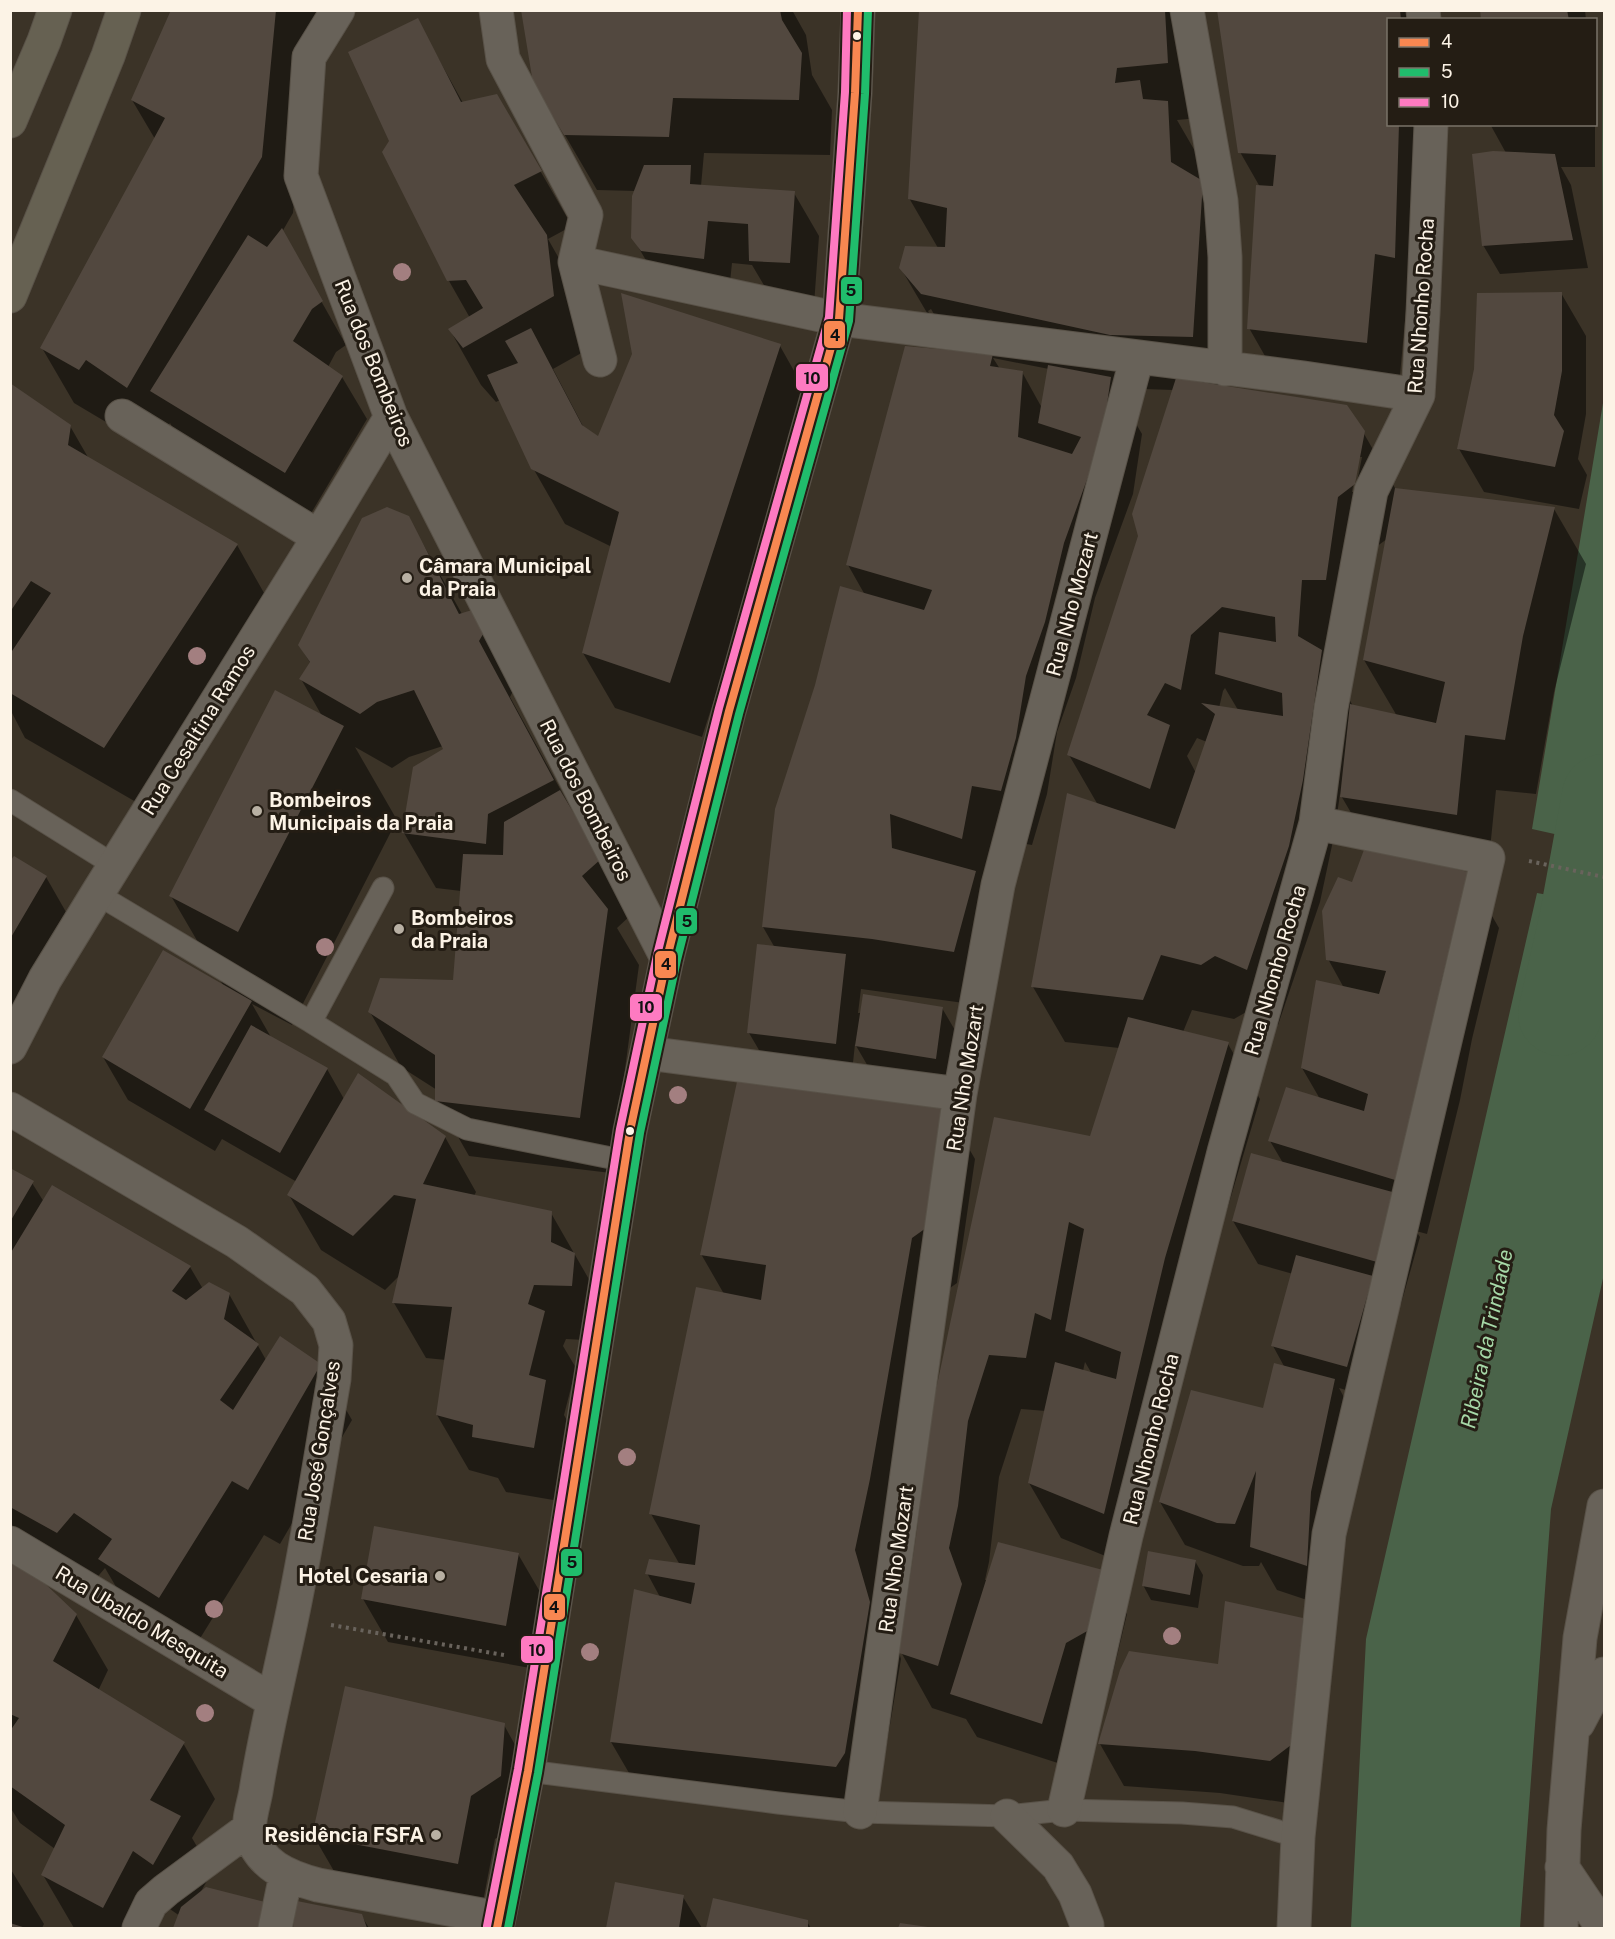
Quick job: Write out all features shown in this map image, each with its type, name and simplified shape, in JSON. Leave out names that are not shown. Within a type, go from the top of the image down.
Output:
[{"type":"main road","points":[[10,121],[55,10]]},
{"type":"main road","points":[[10,296],[108,56],[124,10]]},
{"type":"street","name":"Rua dos Bombeiros","points":[[338,10],[309,57],[301,176],[391,417],[667,958]]},
{"type":"street","points":[[496,10],[503,59],[586,215],[574,262],[600,360]]},
{"type":"street","points":[[139,1929],[152,1903],[166,1890],[249,1828],[254,1842],[270,1865],[286,1875],[318,1885],[498,1923],[528,1771],[630,1131],[667,958],[729,711],[839,319],[855,93],[858,10]]},
{"type":"street","points":[[1187,10],[1221,201],[1225,257],[1225,369]]},
{"type":"street","name":"Rua Nhonho Rocha","points":[[1064,1810],[1126,1536],[1224,1152],[1316,823],[1331,708],[1371,491],[1418,395],[1431,126]]},
{"type":"street","points":[[574,262],[839,319],[1418,395]]},
{"type":"street","name":"Rua Nho Mozart","points":[[860,1812],[960,1094],[998,885],[1137,357]]},
{"type":"street","points":[[122,416],[319,537]]},
{"type":"street","name":"Rua Cesaltina Ramos","points":[[10,1047],[45,979],[391,417]]},
{"type":"street","points":[[1294,1929],[1298,1837],[1329,1534],[1488,858],[1316,823]]},
{"type":"street","points":[[647,1053],[960,1094]]},
{"type":"street","name":"Rua José Gonçalves","points":[[10,1109],[237,1242],[305,1290],[329,1321],[336,1345],[334,1379],[292,1618],[273,1701],[249,1828]]},
{"type":"street","points":[[1561,1929],[1562,1867],[1580,1638],[1600,1554],[1605,1506]]},
{"type":"street","name":"Rua Ubaldo Mesquita","points":[[10,1543],[273,1701]]},
{"type":"street","points":[[1571,1736],[1605,1674]]},
{"type":"street","points":[[1007,1816],[1058,1866],[1075,1894],[1087,1929]]},
{"type":"street","points":[[1562,1867],[1603,1929]]},
{"type":"street","points":[[275,1929],[286,1875]]},
{"type":"lane","points":[[10,800],[114,865]]},
{"type":"lane","points":[[311,1022],[383,888]]},
{"type":"lane","points":[[97,894],[396,1075],[415,1103],[467,1129],[626,1161]]},
{"type":"lane","points":[[528,1771],[860,1812],[1007,1816],[1064,1810],[1147,1811],[1233,1817],[1298,1837]]},
{"type":"path","points":[[1528,861],[1605,877]]},
{"type":"path","points":[[292,1618],[546,1662]]},
{"type":"water","points":[[1604,11],[1604,365],[1602,157]]},
{"type":"water","points":[[1604,397],[1604,845],[1532,829]]},
{"type":"water","points":[[1537,893],[1604,905],[1604,1274],[1551,1509],[1520,1928],[1351,1928],[1366,1639]]},
{"type":"building","points":[[171,10],[276,10],[262,157],[127,388],[86,360],[79,370],[40,348],[165,118],[131,100]]},
{"type":"building","points":[[521,10],[780,10],[782,20],[802,53],[799,100],[673,98],[669,137],[564,135],[533,83]]},
{"type":"building","points":[[919,10],[1165,10],[1168,63],[1117,68],[1115,83],[1140,80],[1143,99],[1168,101],[1171,162],[1203,181],[1193,337],[1110,335],[921,294],[899,268],[905,246],[945,247],[947,208],[908,199]]},
{"type":"building","points":[[1217,10],[1400,10],[1401,18],[1387,18],[1387,126],[1399,126],[1395,258],[1375,254],[1367,343],[1247,329],[1256,185],[1273,186],[1276,155],[1238,153]]},
{"type":"building","points":[[1480,10],[1567,10],[1569,18],[1481,18]]},
{"type":"building","points":[[418,18],[461,102],[497,94],[542,171],[514,185],[547,235],[554,296],[463,348],[448,329],[483,308],[466,280],[447,281],[382,152],[389,141],[348,52]]},
{"type":"building","points":[[1493,151],[1555,154],[1573,240],[1482,246],[1472,154]]},
{"type":"building","points":[[644,165],[691,165],[690,184],[795,191],[790,263],[749,261],[748,224],[708,221],[704,259],[641,251],[631,238],[632,196]]},
{"type":"building","points":[[282,228],[323,301],[312,309],[293,341],[343,376],[285,473],[150,391],[248,235],[267,247]]},
{"type":"building","points":[[1562,292],[1562,371],[1554,415],[1564,431],[1555,467],[1457,449],[1474,369],[1477,293]]},
{"type":"building","points":[[621,293],[781,344],[670,683],[582,653],[619,512],[531,469],[487,375],[518,363],[505,341],[531,328],[582,425],[598,436],[632,354]]},
{"type":"building","points":[[905,346],[993,354],[990,366],[1023,371],[1018,437],[1072,454],[1081,437],[1038,423],[1048,365],[1111,377],[1102,438],[1064,543],[1045,622],[1026,676],[1016,738],[1001,791],[972,786],[962,839],[890,814],[892,848],[976,871],[954,952],[872,939],[762,927],[775,809],[815,685],[840,586],[924,610],[932,590],[846,565]]},
{"type":"building","points":[[1176,378],[1347,405],[1365,431],[1355,484],[1338,497],[1326,580],[1302,580],[1298,636],[1322,650],[1303,780],[1289,846],[1247,970],[1215,956],[1201,965],[1161,955],[1143,1000],[1031,987],[1067,793],[1175,829],[1215,714],[1201,703],[1283,716],[1282,693],[1215,674],[1219,632],[1276,642],[1275,617],[1222,607],[1191,635],[1181,690],[1165,683],[1147,715],[1170,725],[1150,789],[1067,755],[1138,536],[1132,514]]},
{"type":"building","points":[[10,383],[71,425],[68,445],[238,544],[104,748],[10,693],[10,654],[51,593],[31,581],[10,612]]},
{"type":"building","points":[[1395,488],[1555,507],[1523,636],[1505,740],[1465,735],[1457,815],[1340,797],[1350,704],[1436,723],[1445,682],[1363,660]]},
{"type":"building","points":[[387,507],[409,516],[459,614],[472,610],[486,629],[479,641],[554,780],[488,814],[486,844],[402,833],[413,767],[443,749],[414,690],[377,702],[360,714],[299,679],[310,662],[298,645],[362,518]]},
{"type":"building","name":"Bombeiros Municipais da Praia","points":[[275,690],[344,726],[238,932],[169,896]]},
{"type":"building","points":[[560,790],[601,859],[582,876],[608,909],[580,1118],[435,1101],[435,1055],[368,1012],[380,978],[453,980],[463,854],[503,855],[504,822]]},
{"type":"building","points":[[1365,847],[1468,872],[1395,1180],[1268,1141],[1286,1087],[1364,1111],[1368,1094],[1301,1068],[1316,980],[1379,994],[1386,971],[1326,960],[1322,911],[1338,877],[1352,882]]},
{"type":"building","points":[[14,856],[47,876],[10,939],[10,861]]},
{"type":"building","points":[[757,944],[846,954],[836,1044],[747,1033]]},
{"type":"building","points":[[163,950],[252,1001],[190,1109],[102,1057]]},
{"type":"building","points":[[863,994],[943,1007],[936,1059],[855,1046]]},
{"type":"building","points":[[1128,1017],[1229,1042],[1165,1258],[1104,1514],[1028,1483],[1055,1362],[1116,1379],[1121,1352],[1065,1331],[1084,1229],[1069,1222],[1051,1320],[1035,1313],[1026,1358],[989,1355],[968,1421],[958,1506],[949,1548],[962,1584],[938,1666],[899,1653],[930,1418],[994,1117],[1090,1136]]},
{"type":"building","points":[[251,1025],[328,1068],[280,1153],[204,1110]]},
{"type":"building","points":[[358,1073],[446,1136],[423,1184],[552,1211],[551,1242],[575,1253],[572,1286],[534,1285],[528,1304],[545,1311],[529,1375],[546,1380],[534,1448],[472,1437],[473,1425],[436,1415],[452,1307],[392,1303],[416,1199],[394,1195],[353,1236],[287,1195]]},
{"type":"building","points":[[738,1077],[944,1102],[926,1228],[912,1238],[870,1479],[855,1550],[870,1602],[845,1753],[836,1767],[610,1742],[634,1589],[691,1604],[695,1583],[645,1574],[649,1559],[695,1565],[700,1525],[649,1514],[696,1287],[761,1300],[766,1265],[700,1255]]},
{"type":"building","points":[[1251,1153],[1396,1193],[1377,1262],[1232,1221]]},
{"type":"building","points":[[10,1168],[34,1181],[10,1222]]},
{"type":"building","points":[[52,1185],[191,1266],[172,1291],[186,1300],[209,1282],[230,1293],[224,1319],[259,1344],[220,1400],[233,1410],[280,1336],[321,1364],[248,1490],[232,1481],[159,1598],[98,1559],[112,1539],[74,1513],[57,1533],[10,1507],[10,1254]]},
{"type":"building","points":[[1296,1255],[1373,1276],[1347,1367],[1271,1346]]},
{"type":"building","points":[[1274,1363],[1335,1379],[1311,1492],[1307,1566],[1250,1547],[1256,1471],[1235,1524],[1217,1523],[1159,1502],[1191,1390],[1263,1408]]},
{"type":"building","name":"Hotel Cesaria","points":[[374,1526],[519,1553],[506,1626],[361,1599]]},
{"type":"building","points":[[998,1542],[1103,1570],[1089,1630],[1066,1643],[1042,1724],[950,1694]]},
{"type":"building","points":[[1148,1551],[1196,1560],[1190,1595],[1142,1586]]},
{"type":"building","points":[[10,1560],[38,1577],[77,1614],[53,1661],[185,1742],[150,1800],[181,1816],[153,1865],[133,1851],[103,1908],[41,1875],[65,1825],[10,1786],[10,1731],[19,1718],[10,1714]]},
{"type":"building","points":[[1225,1601],[1303,1618],[1295,1742],[1270,1761],[1195,1751],[1098,1744],[1120,1670],[1129,1651],[1218,1664]]},
{"type":"building","points":[[345,1686],[505,1723],[501,1776],[471,1796],[458,1864],[312,1836]]},
{"type":"building","points":[[615,1882],[684,1895],[679,1928],[606,1928]]},
{"type":"building","points":[[206,1887],[265,1902],[260,1928],[173,1928],[181,1907]]},
{"type":"building","points":[[713,1898],[808,1920],[808,1928],[706,1928]]},
{"type":"building","points":[[297,1901],[362,1914],[367,1928],[293,1928]]},
{"type":"building","points":[[10,1923],[26,1928],[10,1928]]},
{"type":"building","points":[[900,1923],[928,1927],[928,1928],[898,1928]]},
{"type":"waterway","name":"Ribeira da Trindade","points":[[1560,1014],[1581,921],[1604,796]]},
{"type":"transit line","name":"10","points":[[487,1926],[518,1769],[620,1129],[657,955],[719,708],[829,317],[845,92],[847,10]]},
{"type":"transit line","name":"4","points":[[497,1928],[528,1771],[630,1131],[667,958],[729,711],[839,319],[855,93],[858,10]]},
{"type":"transit line","name":"5","points":[[508,1928],[538,1773],[640,1133],[677,960],[739,714],[849,321],[865,94],[868,10]]},
{"type":"place","name":"Câmara Municipal da Praia","points":[[407,578]]},
{"type":"place","name":"Bombeiros Municipais da Praia","points":[[257,811]]},
{"type":"place","name":"Bombeiros da Praia","points":[[399,929]]},
{"type":"place","name":"Hotel Cesaria","points":[[440,1576]]},
{"type":"place","name":"Residência FSFA","points":[[436,1835]]}]
